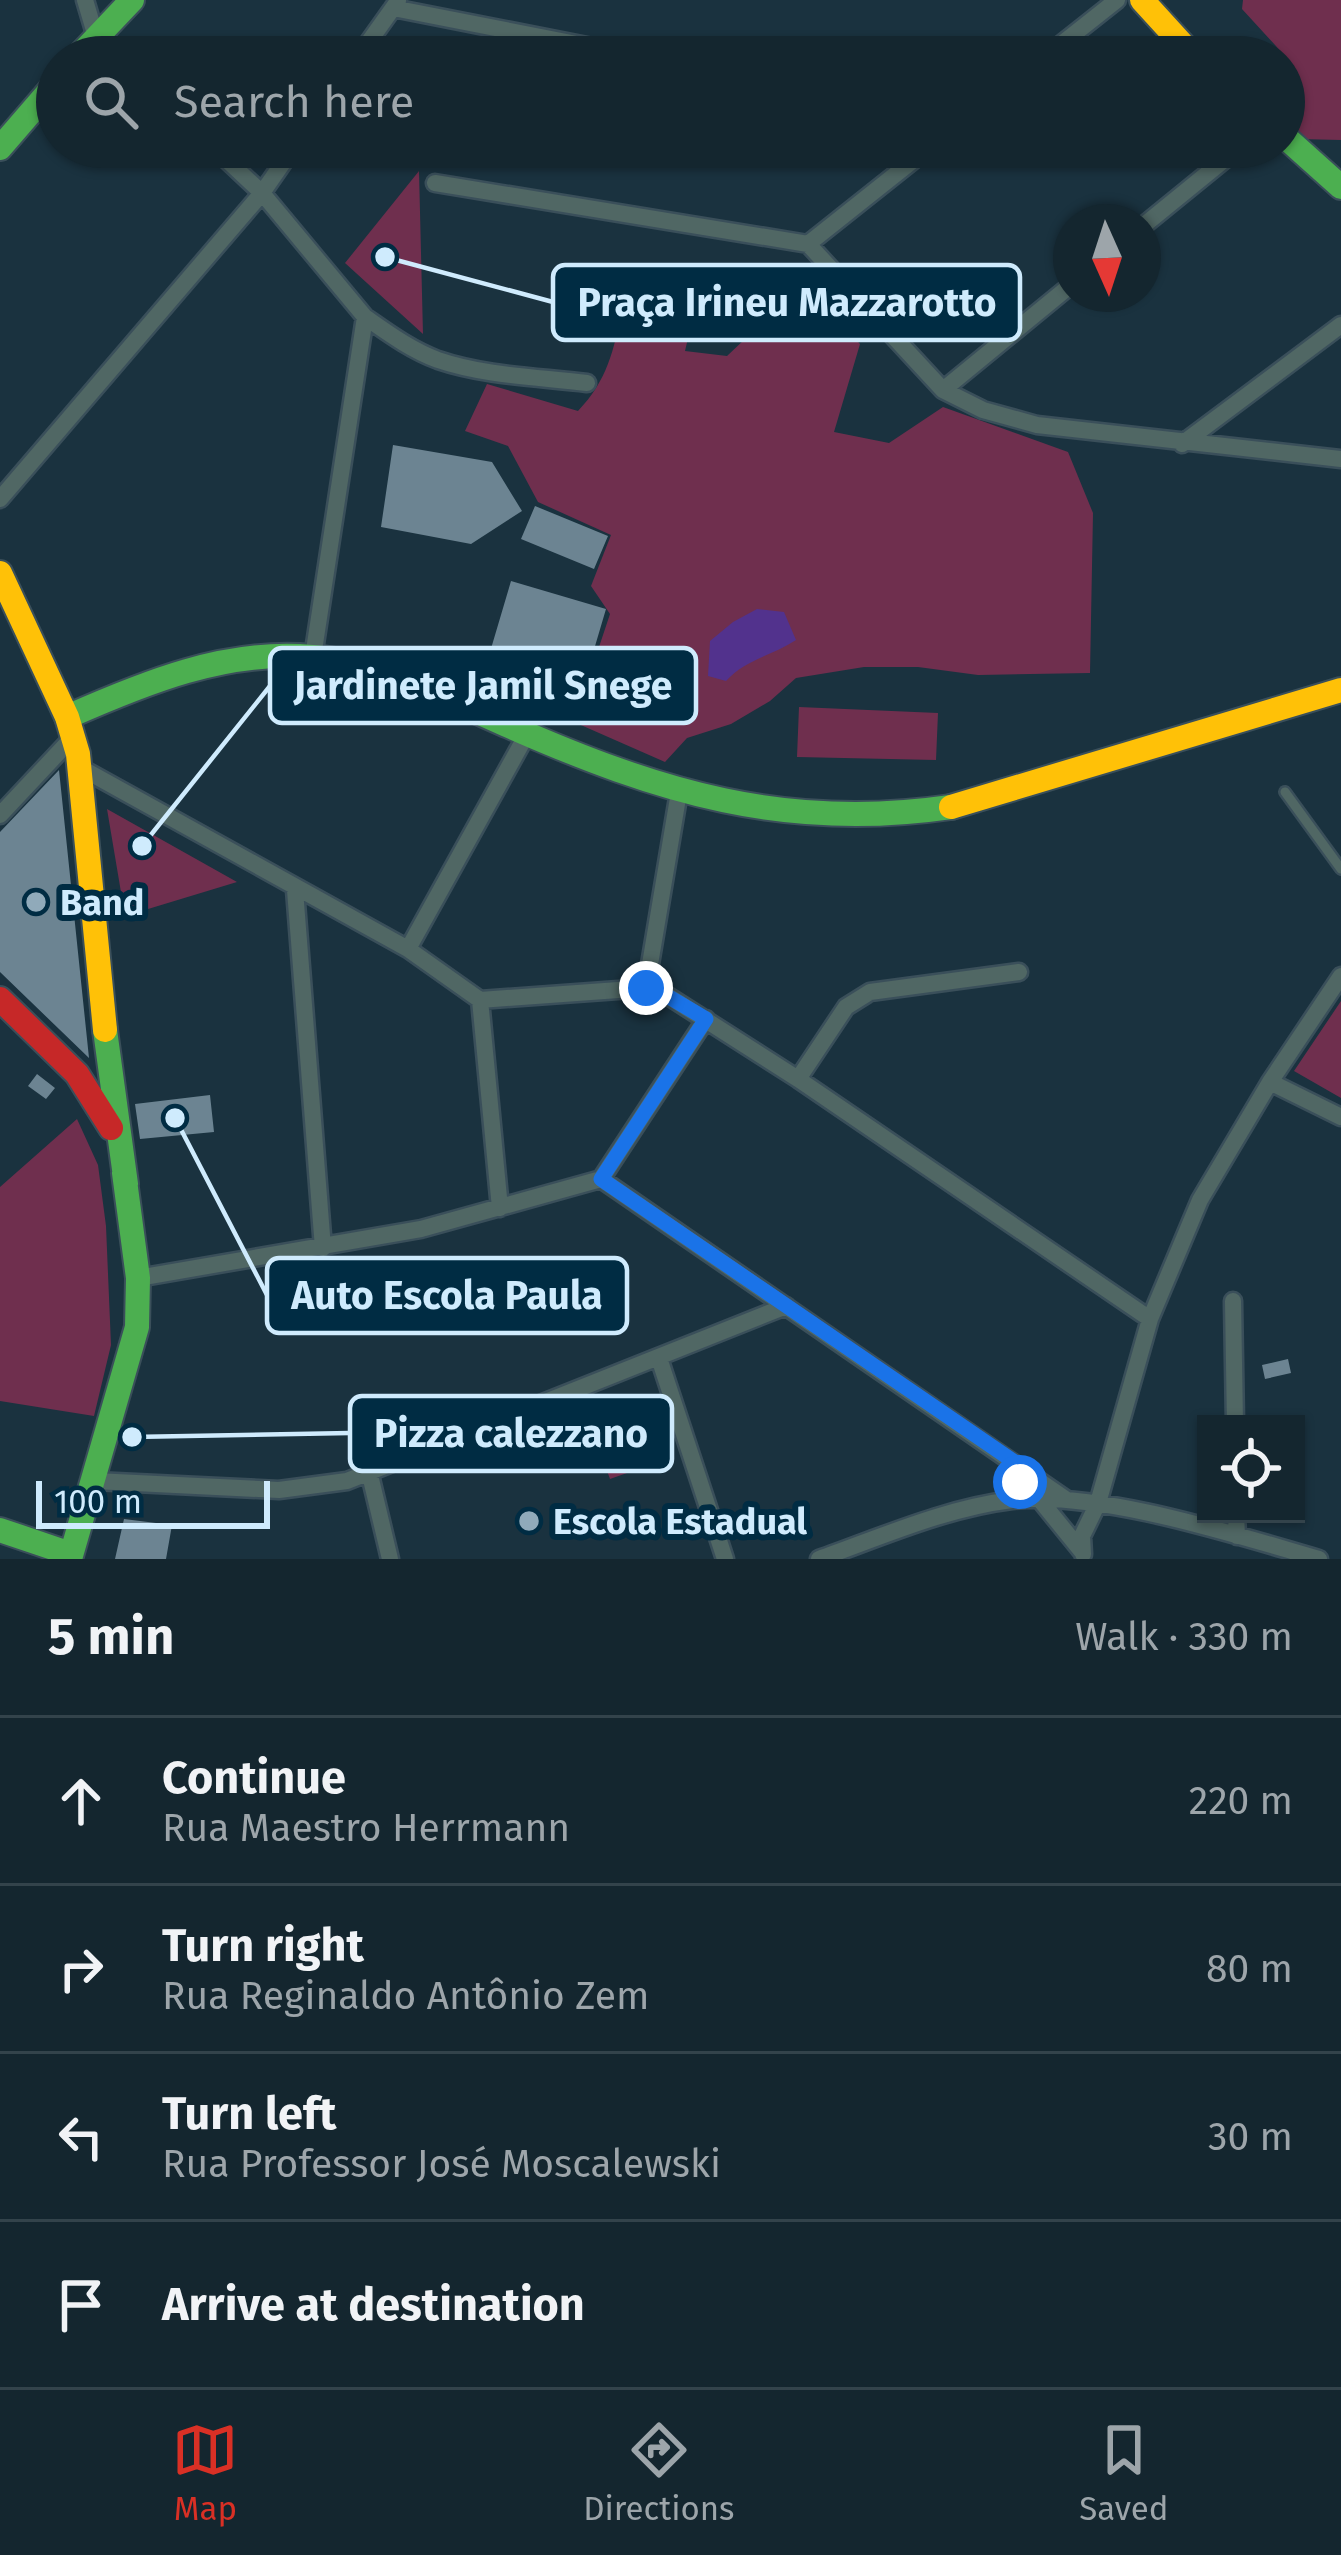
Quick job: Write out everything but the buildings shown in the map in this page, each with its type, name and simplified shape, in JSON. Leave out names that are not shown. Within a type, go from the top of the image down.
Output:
[{"type":"main road","points":[[97,36],[132,0]]},
{"type":"main road","points":[[1142,0],[1174,36]]},
{"type":"main road","points":[[0,148],[36,106]]},
{"type":"main road","points":[[1330,165],[1341,187]]},
{"type":"main road","points":[[0,574],[70,726],[81,768],[106,1044],[138,1278],[137,1328],[95,1481],[64,1557]]},
{"type":"main road","points":[[70,726],[135,687],[214,663],[314,658],[370,669],[679,793],[780,812],[934,810],[965,805],[1341,690]]},
{"type":"main road","points":[[0,999],[67,1064],[100,1105],[127,1184]]},
{"type":"main road","points":[[100,1105],[106,1044]]},
{"type":"main road","points":[[64,1557],[79,1495],[110,1421]]},
{"type":"main road","points":[[0,1530],[64,1557]]},
{"type":"street","points":[[85,0],[96,36]]},
{"type":"street","points":[[1072,36],[1117,0]]},
{"type":"street","points":[[373,36],[396,4],[545,36]]},
{"type":"street","points":[[235,168],[262,193],[364,317],[400,341],[438,360],[494,372],[587,382]]},
{"type":"street","points":[[0,499],[280,168]]},
{"type":"street","points":[[808,244],[904,168]]},
{"type":"street","points":[[1161,211],[1214,168]]},
{"type":"street","points":[[435,183],[808,244],[943,390],[983,410],[1037,425],[1341,459]]},
{"type":"street","points":[[943,390],[1053,300]]},
{"type":"street","points":[[314,658],[364,317]]},
{"type":"street","points":[[1182,444],[1341,325]]},
{"type":"street","points":[[0,814],[70,726]]},
{"type":"street","points":[[408,950],[527,734]]},
{"type":"street","points":[[81,768],[408,950],[480,1000],[646,988],[664,994],[798,1079],[1150,1319]]},
{"type":"street","points":[[646,988],[679,793]]},
{"type":"street","points":[[295,890],[322,1248]]},
{"type":"street","points":[[798,1079],[846,1007],[870,992],[1019,972]]},
{"type":"street","points":[[1085,1556],[1082,1536],[1098,1503],[1150,1319],[1201,1200],[1270,1082],[1341,976]]},
{"type":"street","points":[[480,1000],[500,1208]]},
{"type":"street","points":[[138,1278],[421,1229],[601,1179],[706,1019]]},
{"type":"street","points":[[1270,1082],[1341,1117]]},
{"type":"street","points":[[601,1179],[1067,1500]]},
{"type":"street","points":[[1233,1301],[1235,1415]]},
{"type":"street","points":[[95,1481],[280,1490],[329,1486],[370,1475],[785,1306]]},
{"type":"street","points":[[659,1358],[725,1559]]},
{"type":"street","points":[[1017,1500],[1019,1465]]},
{"type":"street","points":[[370,1475],[390,1559]]},
{"type":"street","points":[[818,1559],[963,1510],[1017,1500],[1098,1503],[1319,1559]]},
{"type":"street","points":[[1040,1500],[1085,1556]]},
{"type":"street","points":[[1237,1523],[1237,1536]]},
{"type":"lane","points":[[1285,792],[1341,869]]},
{"type":"shaded area","points":[[1243,0],[1341,0],[1341,140],[1305,139],[1305,36],[1267,36],[1242,9]]},
{"type":"shaded area","points":[[419,171],[423,334],[345,263]]},
{"type":"shaded area","points":[[804,283],[860,344],[834,432],[889,443],[943,407],[1068,452],[1093,513],[1090,673],[978,675],[918,667],[864,667],[796,678],[770,701],[731,724],[687,738],[665,762],[574,722],[610,614],[591,586],[611,535],[538,502],[508,446],[465,431],[487,384],[578,411],[608,364],[622,310],[693,317],[685,351],[727,356]]},
{"type":"shaded area","points":[[757,609],[784,612],[796,640],[726,681],[708,676],[710,641]]},
{"type":"shaded area","points":[[799,707],[938,713],[936,760],[797,757]]},
{"type":"shaded area","points":[[107,809],[237,882],[125,916]]},
{"type":"shaded area","points":[[1341,1001],[1341,1098],[1294,1071]]},
{"type":"shaded area","points":[[77,1119],[98,1165],[106,1226],[111,1345],[94,1416],[0,1401],[0,1187]]},
{"type":"shaded area","points":[[638,1395],[661,1461],[610,1479],[586,1413]]},
{"type":"traffic: fast","points":[[98,36],[132,0]]},
{"type":"traffic: fast","points":[[0,148],[36,106]]},
{"type":"traffic: fast","points":[[1305,155],[1341,187]]},
{"type":"traffic: fast","points":[[67,717],[186,671],[248,658],[312,657],[388,674],[618,770],[724,800],[833,814],[951,807]]},
{"type":"traffic: fast","points":[[105,1030],[126,1184]]},
{"type":"traffic: fast","points":[[70,1559],[137,1327],[138,1278],[124,1173]]},
{"type":"traffic: fast","points":[[0,1530],[62,1551]]},
{"type":"traffic: slow","points":[[1142,0],[1175,36]]},
{"type":"traffic: slow","points":[[0,573],[67,717],[78,754],[105,1030]]},
{"type":"traffic: slow","points":[[951,807],[1341,690]]},
{"type":"traffic: jam","points":[[0,999],[77,1074],[111,1128]]},
{"type":"place","name":"Praça Irineu Mazzarotto","points":[[385,257]]},
{"type":"place","name":"Jardinete Jamil Snege","points":[[142,846]]},
{"type":"place","name":"Band","points":[[36,902]]},
{"type":"place","name":"Auto Escola Paula","points":[[175,1118]]},
{"type":"place","name":"Pizza calezzano","points":[[132,1437]]},
{"type":"place","name":"Escola Estadual","points":[[529,1521]]},
{"type":"route","points":[[646,988],[706,1019],[601,1179],[1019,1465],[1020,1482]]}]
